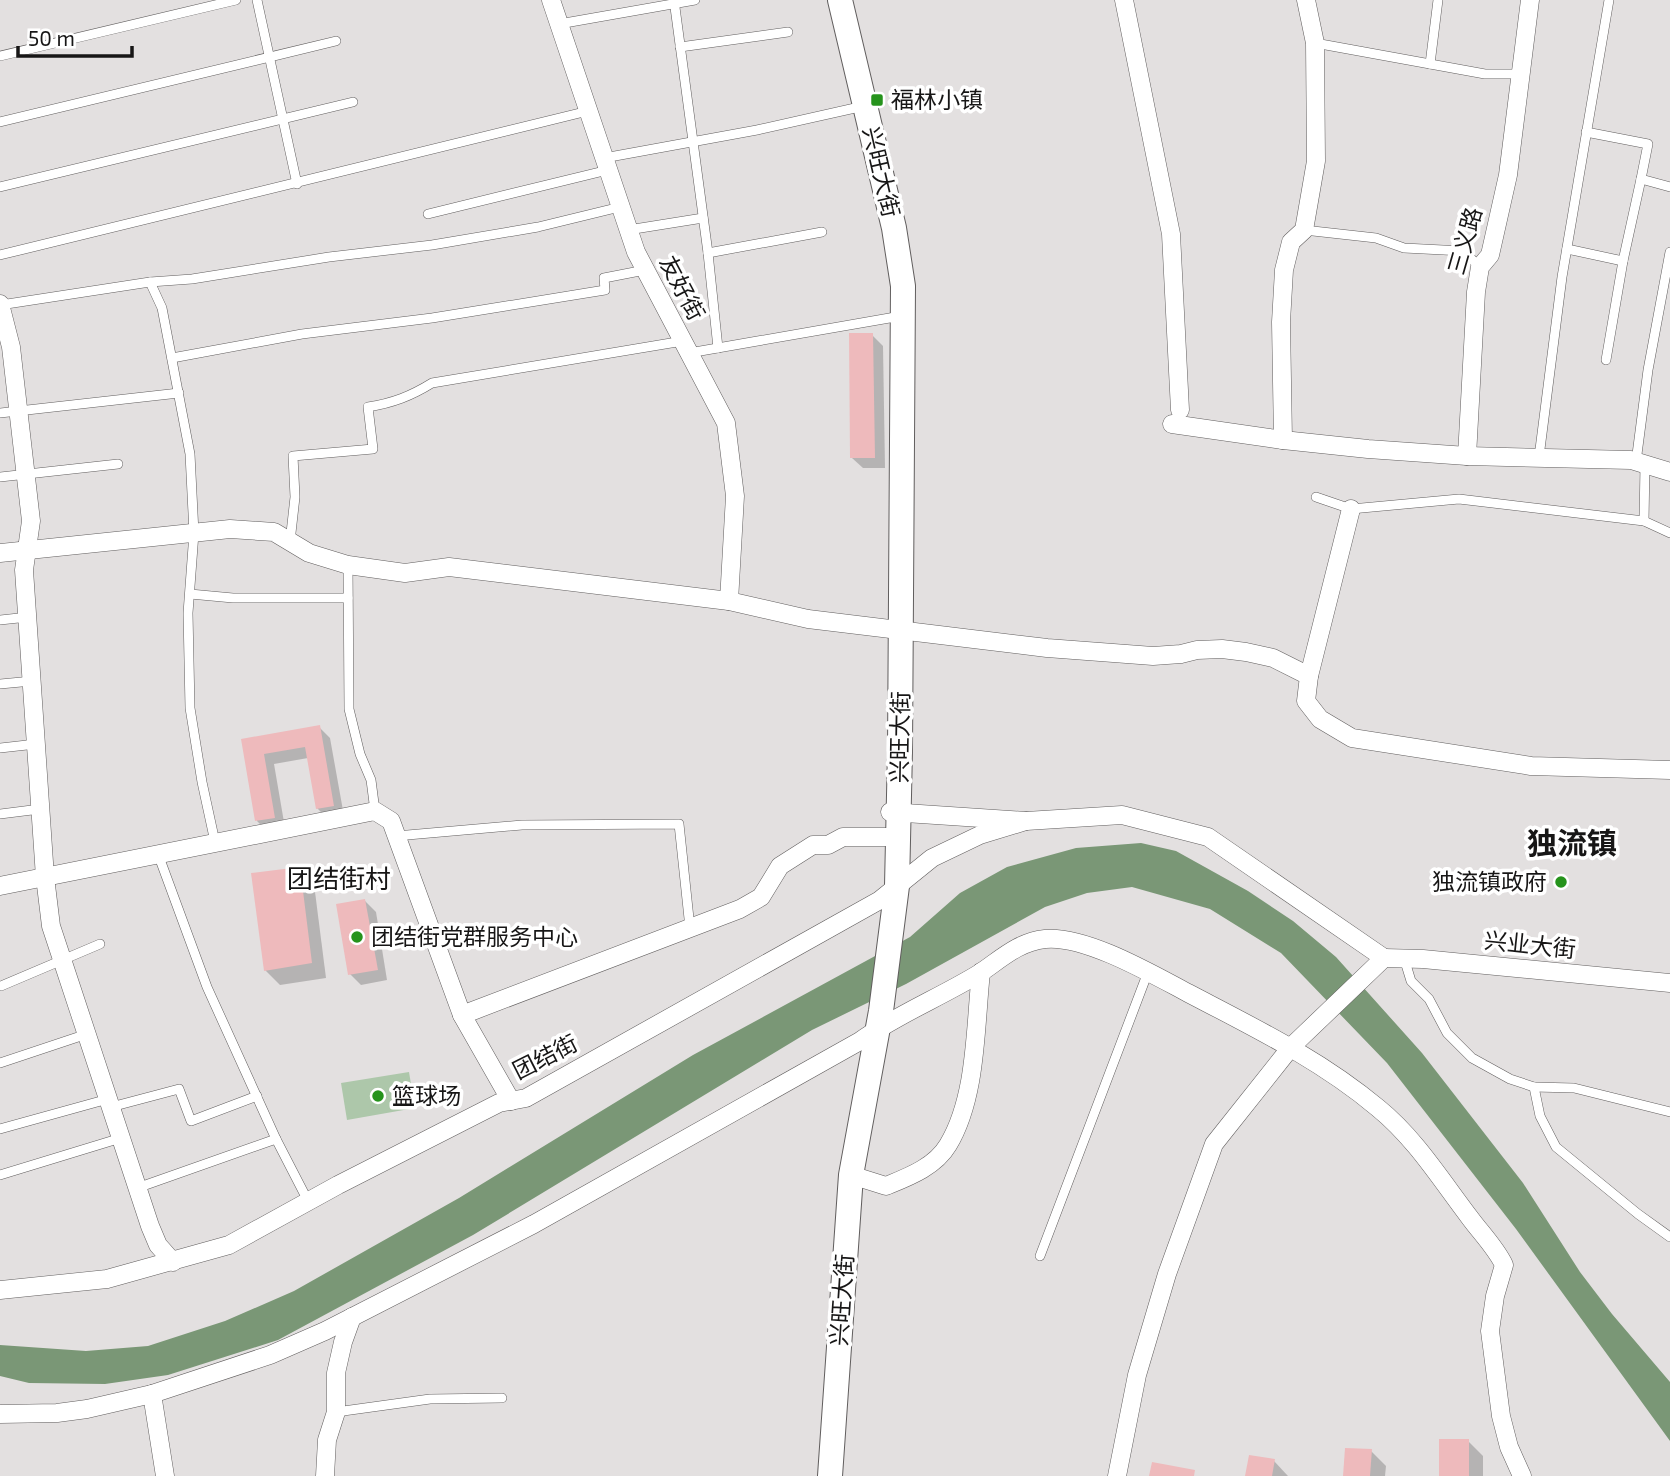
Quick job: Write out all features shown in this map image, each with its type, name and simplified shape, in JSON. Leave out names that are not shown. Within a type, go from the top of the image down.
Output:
[{"type":"street","name":"友好街","points":[[551,0],[636,252],[726,423],[735,496],[729,601]]},
{"type":"street","name":"兴旺大街","points":[[823,0],[894,228],[902,286],[896,316],[892,837],[887,901],[851,1175],[830,1476]]},
{"type":"street","name":"兴旺大街","points":[[840,0],[858,107]]},
{"type":"street","points":[[1124,0],[1171,234],[1176,417],[1283,440],[1467,456],[1641,463],[1670,472]]},
{"type":"street","points":[[1283,440],[1281,322],[1284,270],[1291,242],[1304,230],[1316,161],[1315,43],[1306,0]]},
{"type":"street","name":"三义路","points":[[1467,456],[1476,292],[1480,267],[1490,255],[1508,174],[1530,0]]},
{"type":"street","points":[[0,305],[5,347],[18,411],[31,521],[24,570],[45,877],[51,926],[137,1188],[158,1245],[173,1262]]},
{"type":"street","points":[[1351,509],[1309,676],[1306,701],[1320,719],[1352,738],[1531,766],[1670,770]]},
{"type":"street","points":[[0,553],[230,529],[274,532],[309,553],[348,565],[405,573],[450,567],[729,601],[808,619],[1047,648],[1153,656],[1197,650],[1234,651],[1273,657],[1309,676]]},
{"type":"street","points":[[0,886],[375,811],[391,821],[462,1015],[511,1101]]},
{"type":"street","points":[[893,812],[1026,821],[1122,815],[1208,837],[1384,958],[1292,1047],[1214,1144],[1167,1274],[1137,1375],[1117,1476]]},
{"type":"street","name":"团结街","points":[[0,1290],[107,1279],[229,1245],[308,1201],[499,1103],[526,1098],[887,901],[932,858],[980,835],[1026,821]]},
{"type":"street","points":[[462,1015],[740,909],[761,897],[780,866],[813,845],[828,845],[842,837],[892,837]]},
{"type":"street","points":[[0,1414],[57,1413],[87,1409],[152,1394],[270,1355],[352,1317],[608,1184],[870,1024],[981,972],[1009,951],[1045,939],[1074,942],[1148,972],[1292,1047],[1360,1093],[1399,1128],[1501,1261],[1504,1271],[1495,1296],[1490,1331],[1501,1416],[1509,1447],[1522,1476]]},
{"type":"street","name":"兴业大街","points":[[1384,958],[1670,983]]},
{"type":"street","points":[[851,1175],[886,1186],[920,1171],[947,1147],[967,1100],[981,972]]},
{"type":"street","name":"兴旺大街","points":[[822,1476],[841,1189],[870,1024]]},
{"type":"street","points":[[325,1476],[327,1440],[336,1412],[336,1373],[352,1317]]},
{"type":"street","points":[[152,1394],[165,1476]]},
{"type":"lane","points":[[0,56],[236,0]]},
{"type":"lane","points":[[257,0],[297,184]]},
{"type":"lane","points":[[559,24],[695,0]]},
{"type":"lane","points":[[1430,64],[1438,0]]},
{"type":"lane","points":[[1539,457],[1567,249],[1609,0]]},
{"type":"lane","points":[[674,2],[718,348]]},
{"type":"lane","points":[[680,47],[788,32]]},
{"type":"lane","points":[[0,122],[336,41]]},
{"type":"lane","points":[[1315,43],[1485,74],[1521,74]]},
{"type":"lane","points":[[0,187],[353,103]]},
{"type":"lane","points":[[428,214],[693,142],[858,107]]},
{"type":"lane","points":[[0,255],[588,111]]},
{"type":"lane","points":[[1586,132],[1648,144],[1623,261],[1606,360]]},
{"type":"lane","points":[[1641,179],[1670,187]]},
{"type":"lane","points":[[0,305],[329,257],[432,245],[538,227],[620,206]]},
{"type":"lane","points":[[628,230],[703,218]]},
{"type":"lane","points":[[1304,230],[1376,238],[1404,248],[1463,251],[1480,267]]},
{"type":"lane","points":[[708,253],[822,232]]},
{"type":"lane","points":[[1567,249],[1623,261]]},
{"type":"lane","points":[[1644,521],[1641,463],[1648,370],[1670,252]]},
{"type":"lane","points":[[172,358],[302,334],[432,318],[605,290],[604,278],[645,270]]},
{"type":"lane","points":[[150,282],[162,308],[190,454],[194,533],[190,594],[190,708],[215,842]]},
{"type":"lane","points":[[290,542],[295,497],[293,456],[373,449],[368,407],[401,399],[432,383],[686,347],[718,348],[896,316]]},
{"type":"lane","points":[[0,413],[178,393]]},
{"type":"lane","points":[[0,477],[118,464]]},
{"type":"lane","points":[[1316,497],[1351,509],[1459,499],[1644,521],[1670,533]]},
{"type":"lane","points":[[348,565],[349,709],[360,754],[371,780],[375,811]]},
{"type":"lane","points":[[190,594],[233,598],[348,598]]},
{"type":"lane","points":[[0,620],[28,617]]},
{"type":"lane","points":[[0,684],[32,681]]},
{"type":"lane","points":[[0,748],[36,744]]},
{"type":"lane","points":[[0,814],[40,809]]},
{"type":"lane","points":[[396,836],[522,825],[679,824],[690,929]]},
{"type":"lane","points":[[158,854],[206,987],[276,1139],[308,1201]]},
{"type":"lane","points":[[1,986],[100,944]]},
{"type":"lane","points":[[1404,958],[1411,981],[1429,999],[1447,1032],[1472,1058],[1510,1079],[1534,1087],[1574,1088],[1670,1112]]},
{"type":"lane","points":[[1040,1256],[1148,972]]},
{"type":"lane","points":[[0,1063],[87,1034]]},
{"type":"lane","points":[[1534,1087],[1540,1116],[1556,1147],[1670,1237]]},
{"type":"lane","points":[[0,1129],[179,1089],[191,1121],[257,1096]]},
{"type":"lane","points":[[0,1175],[121,1139]]},
{"type":"lane","points":[[137,1188],[276,1139]]},
{"type":"lane","points":[[336,1412],[430,1399],[502,1398]]},
{"type":"shaded area","points":[[1141,843],[1176,851],[1248,891],[1293,921],[1336,957],[1422,1053],[1523,1183],[1580,1272],[1670,1382],[1670,1441],[1516,1229],[1387,1063],[1281,953],[1210,909],[1132,887],[1087,893],[1045,907],[906,984],[812,1030],[473,1235],[278,1340],[168,1375],[105,1384],[29,1383],[0,1376],[0,1345],[86,1351],[148,1346],[225,1321],[294,1291],[459,1198],[693,1055],[910,937],[960,893],[1007,867],[1076,848]]},
{"type":"shaded area","name":"篮球场","points":[[409,1072],[415,1108],[347,1120],[341,1083]]},
{"type":"building","points":[[849,333],[873,333],[875,458],[850,458]]},
{"type":"building","points":[[320,725],[334,806],[316,809],[305,747],[264,754],[275,818],[255,821],[241,739]]},
{"type":"building","points":[[300,867],[312,963],[264,971],[251,873]]},
{"type":"building","name":"团结街党群服务中心","points":[[365,899],[378,970],[348,975],[336,904]]},
{"type":"building","points":[[1439,1439],[1469,1439],[1469,1476],[1439,1476]]},
{"type":"building","points":[[1345,1448],[1372,1449],[1370,1476],[1343,1476]]},
{"type":"building","points":[[1249,1455],[1275,1459],[1272,1476],[1245,1476]]},
{"type":"building","points":[[1152,1462],[1195,1470],[1194,1476],[1149,1476]]},
{"type":"place","name":"福林小镇","points":[[877,100]]},
{"type":"place","name":"独流镇政府","points":[[1561,882]]},
{"type":"place","name":"团结街党群服务中心","points":[[357,937]]},
{"type":"place","name":"篮球场","points":[[378,1096]]},
{"type":"district","name":"独流镇","points":[[1572,844]]},
{"type":"district","name":"团结街村","points":[[339,879]]}]
